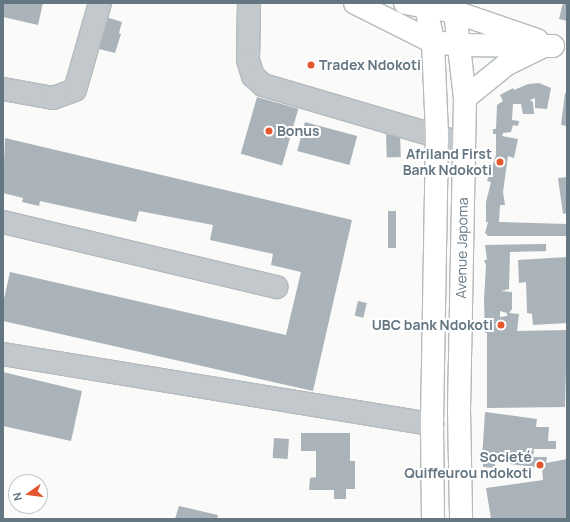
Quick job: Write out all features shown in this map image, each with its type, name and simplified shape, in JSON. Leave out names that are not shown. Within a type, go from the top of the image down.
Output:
[{"type":"main road","points":[[355,3],[433,42],[460,45],[554,47]]},
{"type":"main road","points":[[405,3],[453,8],[554,47]]},
{"type":"main road","name":"Avenue Japoma","points":[[427,6],[433,42],[436,135],[432,424],[433,519]]},
{"type":"main road","name":"Avenue Japoma","points":[[453,8],[460,45],[465,98],[459,410],[461,519]]},
{"type":"main road","points":[[465,98],[507,64],[554,47]]},
{"type":"lane","points":[[3,89],[53,98],[75,90],[100,3]]},
{"type":"lane","points":[[249,3],[248,60],[253,76],[263,85],[464,144]]},
{"type":"lane","points":[[3,222],[276,287]]},
{"type":"lane","points":[[3,354],[432,424]]},
{"type":"building","points":[[3,3],[43,3],[38,25],[3,17]]},
{"type":"building","points":[[563,3],[567,3],[567,21],[559,19]]},
{"type":"building","points":[[106,17],[122,22],[119,33],[121,34],[115,53],[99,49]]},
{"type":"building","name":"Afriland First Bank Ndokoti","points":[[539,83],[551,88],[547,109],[535,108],[535,98],[530,100],[533,102],[534,114],[523,114],[521,104],[513,104],[512,120],[519,121],[518,126],[513,125],[511,132],[503,133],[502,136],[518,139],[514,158],[508,156],[503,192],[505,205],[500,205],[499,222],[567,224],[567,236],[488,236],[485,233],[488,222],[486,222],[486,202],[491,182],[487,181],[496,155],[496,134],[493,134],[493,129],[496,129],[497,105],[503,101],[500,95],[513,88],[514,90],[528,84]]},
{"type":"building","points":[[565,93],[567,93],[567,126],[561,125]]},
{"type":"building","name":"Bonus","points":[[257,97],[298,109],[282,166],[241,154]]},
{"type":"building","points":[[305,122],[357,136],[349,165],[297,151]]},
{"type":"building","points":[[386,134],[400,134],[401,157],[387,157]]},
{"type":"building","points":[[5,138],[352,220],[313,391],[3,321],[3,303],[10,272],[286,335],[301,272],[271,265],[273,254],[210,240],[213,225],[139,211],[136,222],[40,201],[39,206],[22,202],[23,198],[3,193]]},
{"type":"building","points":[[567,177],[567,213],[563,214],[558,178]]},
{"type":"building","points":[[388,211],[396,211],[396,248],[388,248]]},
{"type":"building","name":"UBC bank Ndokoti","points":[[546,244],[546,251],[510,252],[509,289],[501,291],[512,292],[512,309],[509,313],[519,314],[517,331],[567,330],[565,407],[487,408],[487,333],[485,333],[484,300],[486,265],[484,260],[487,260],[485,245]],"holes":[[[500,311],[507,313],[507,316],[500,317]]]},
{"type":"building","points":[[567,257],[567,323],[533,325],[532,314],[527,313],[526,282],[519,283],[518,260]]},
{"type":"building","points":[[358,301],[367,303],[363,318],[355,316]]},
{"type":"building","points":[[3,372],[82,391],[71,441],[3,426]]},
{"type":"building","name":"Societé Quiffeurou ndokoti","points":[[485,412],[537,419],[536,427],[549,427],[548,441],[556,441],[556,449],[534,449],[533,457],[547,457],[546,463],[567,459],[567,519],[491,519],[486,488],[543,480],[542,468],[495,462],[495,468],[483,467],[483,460],[486,459],[482,458]]},
{"type":"building","points":[[301,433],[350,433],[350,461],[355,461],[355,489],[346,489],[346,499],[334,499],[334,490],[309,490],[310,478],[316,477],[316,451],[301,451]]},
{"type":"building","points":[[274,438],[289,439],[288,459],[273,458]]},
{"type":"building","points":[[179,506],[218,515],[217,519],[175,519]]},
{"type":"place","name":"Tradex Ndokoti","points":[[311,65]]},
{"type":"place","name":"Bonus","points":[[269,131]]},
{"type":"place","name":"Afriland First Bank Ndokoti","points":[[500,162]]},
{"type":"place","name":"UBC bank Ndokoti","points":[[501,325]]},
{"type":"place","name":"Societé Quiffeurou ndokoti","points":[[540,465]]}]
